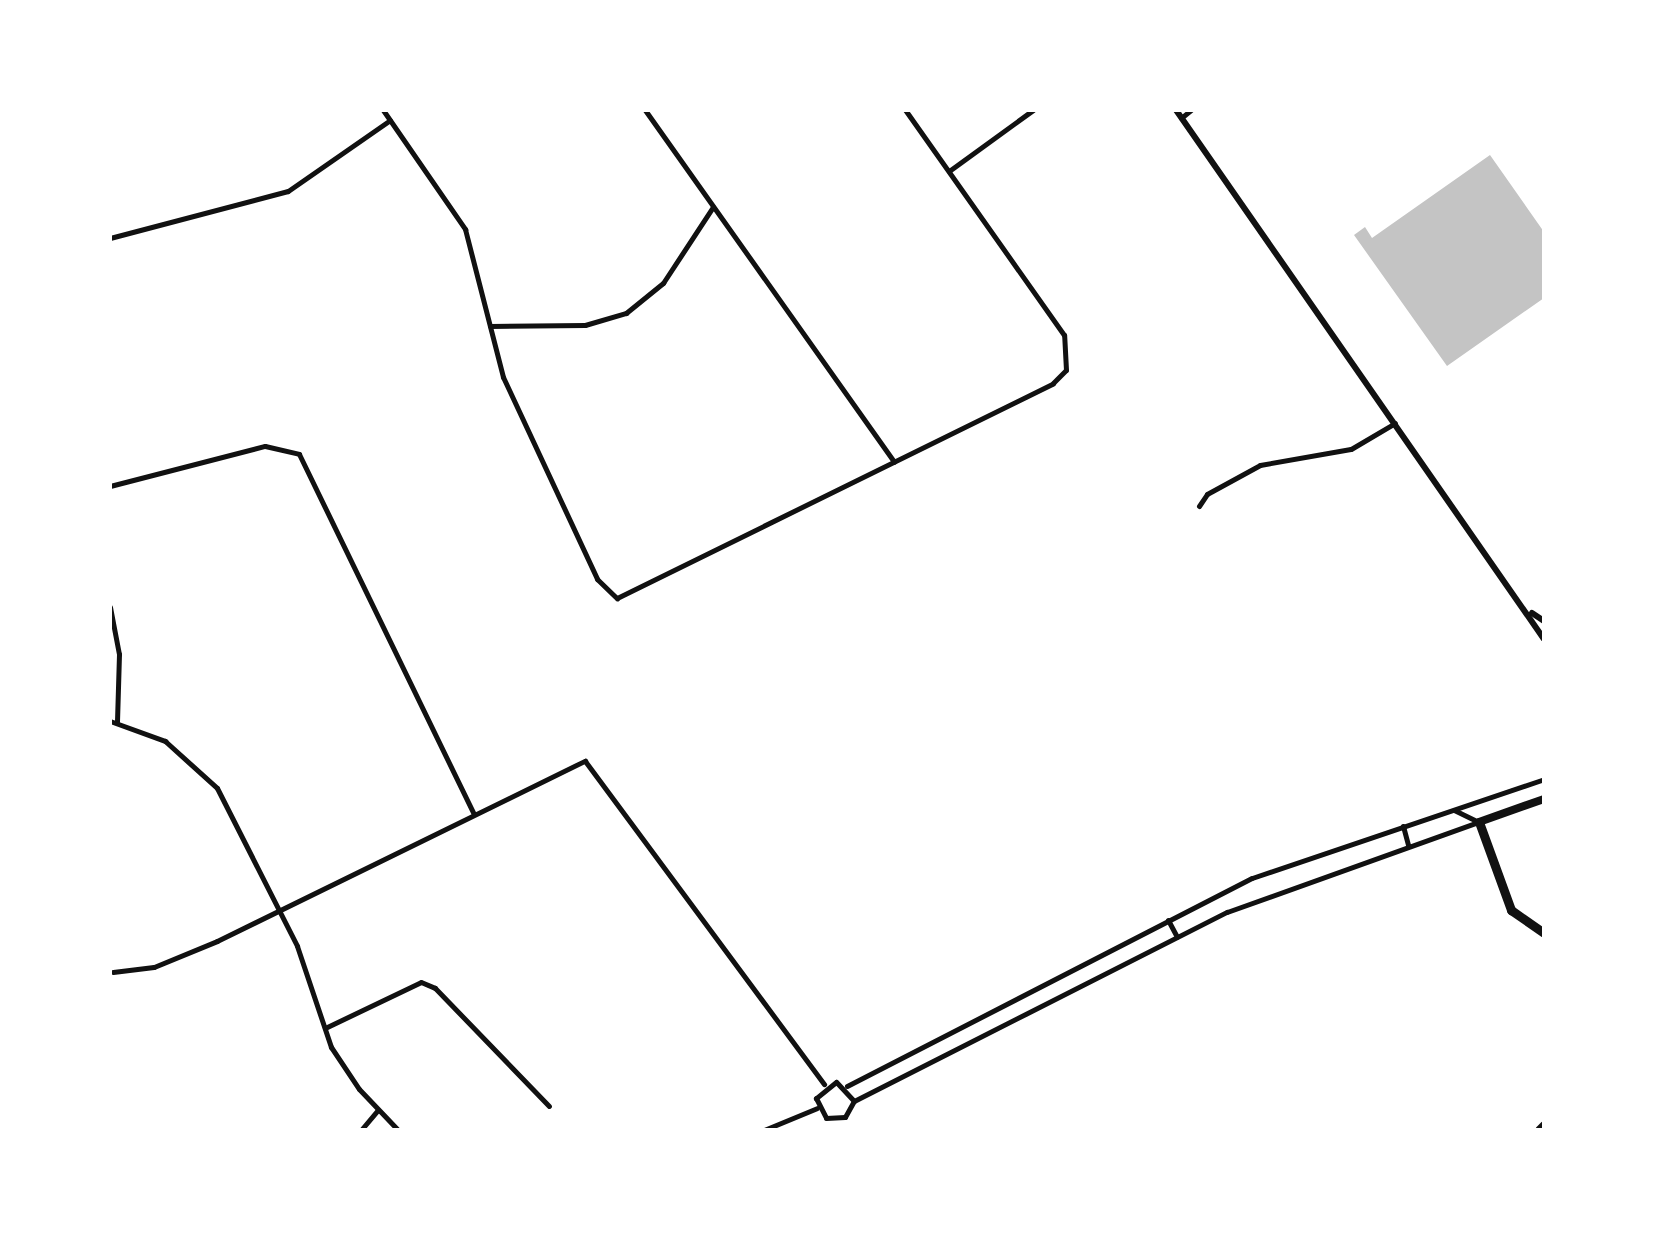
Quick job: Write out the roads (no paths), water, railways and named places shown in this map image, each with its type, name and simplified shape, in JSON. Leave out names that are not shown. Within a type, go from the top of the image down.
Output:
[{"type":"highway","points":[[1478,822],[1511,910],[1544,933]]},
{"type":"main road","points":[[1478,822],[1544,798]]},
{"type":"street","points":[[383,110],[465,229],[510,394],[597,579],[616,598],[1053,384],[1070,356],[1064,334],[905,110]]},
{"type":"street","points":[[644,110],[894,462]]},
{"type":"street","points":[[948,171],[1033,110]]},
{"type":"street","points":[[1176,110],[1531,612],[1544,640]]},
{"type":"street","points":[[1181,118],[1191,110]]},
{"type":"street","points":[[110,238],[288,191],[390,120]]},
{"type":"street","points":[[489,326],[586,325],[626,313],[663,283],[713,208]]},
{"type":"street","points":[[1199,506],[1208,494],[1260,465],[1350,450],[1395,423]]},
{"type":"street","points":[[110,486],[265,446],[300,454],[473,813]]},
{"type":"street","points":[[110,608],[119,654],[114,721],[165,741],[211,780],[280,911],[342,1067],[398,1130]]},
{"type":"street","points":[[1531,612],[1544,621]]},
{"type":"street","points":[[113,972],[154,967],[280,911],[572,763],[592,764],[824,1084],[847,1086],[1252,878],[1544,779]]},
{"type":"street","points":[[1453,810],[1478,822]]},
{"type":"street","points":[[817,1108],[839,1120],[854,1100],[1177,937],[1296,882],[1478,822]]},
{"type":"street","points":[[1403,826],[1408,845]]},
{"type":"street","points":[[1168,920],[1177,937]]},
{"type":"street","points":[[325,1028],[421,982],[434,988],[549,1106]]},
{"type":"street","points":[[817,1108],[824,1084]]},
{"type":"street","points":[[847,1086],[854,1100]]},
{"type":"street","points":[[764,1130],[817,1108]]},
{"type":"street","points":[[360,1130],[378,1110]]}]
